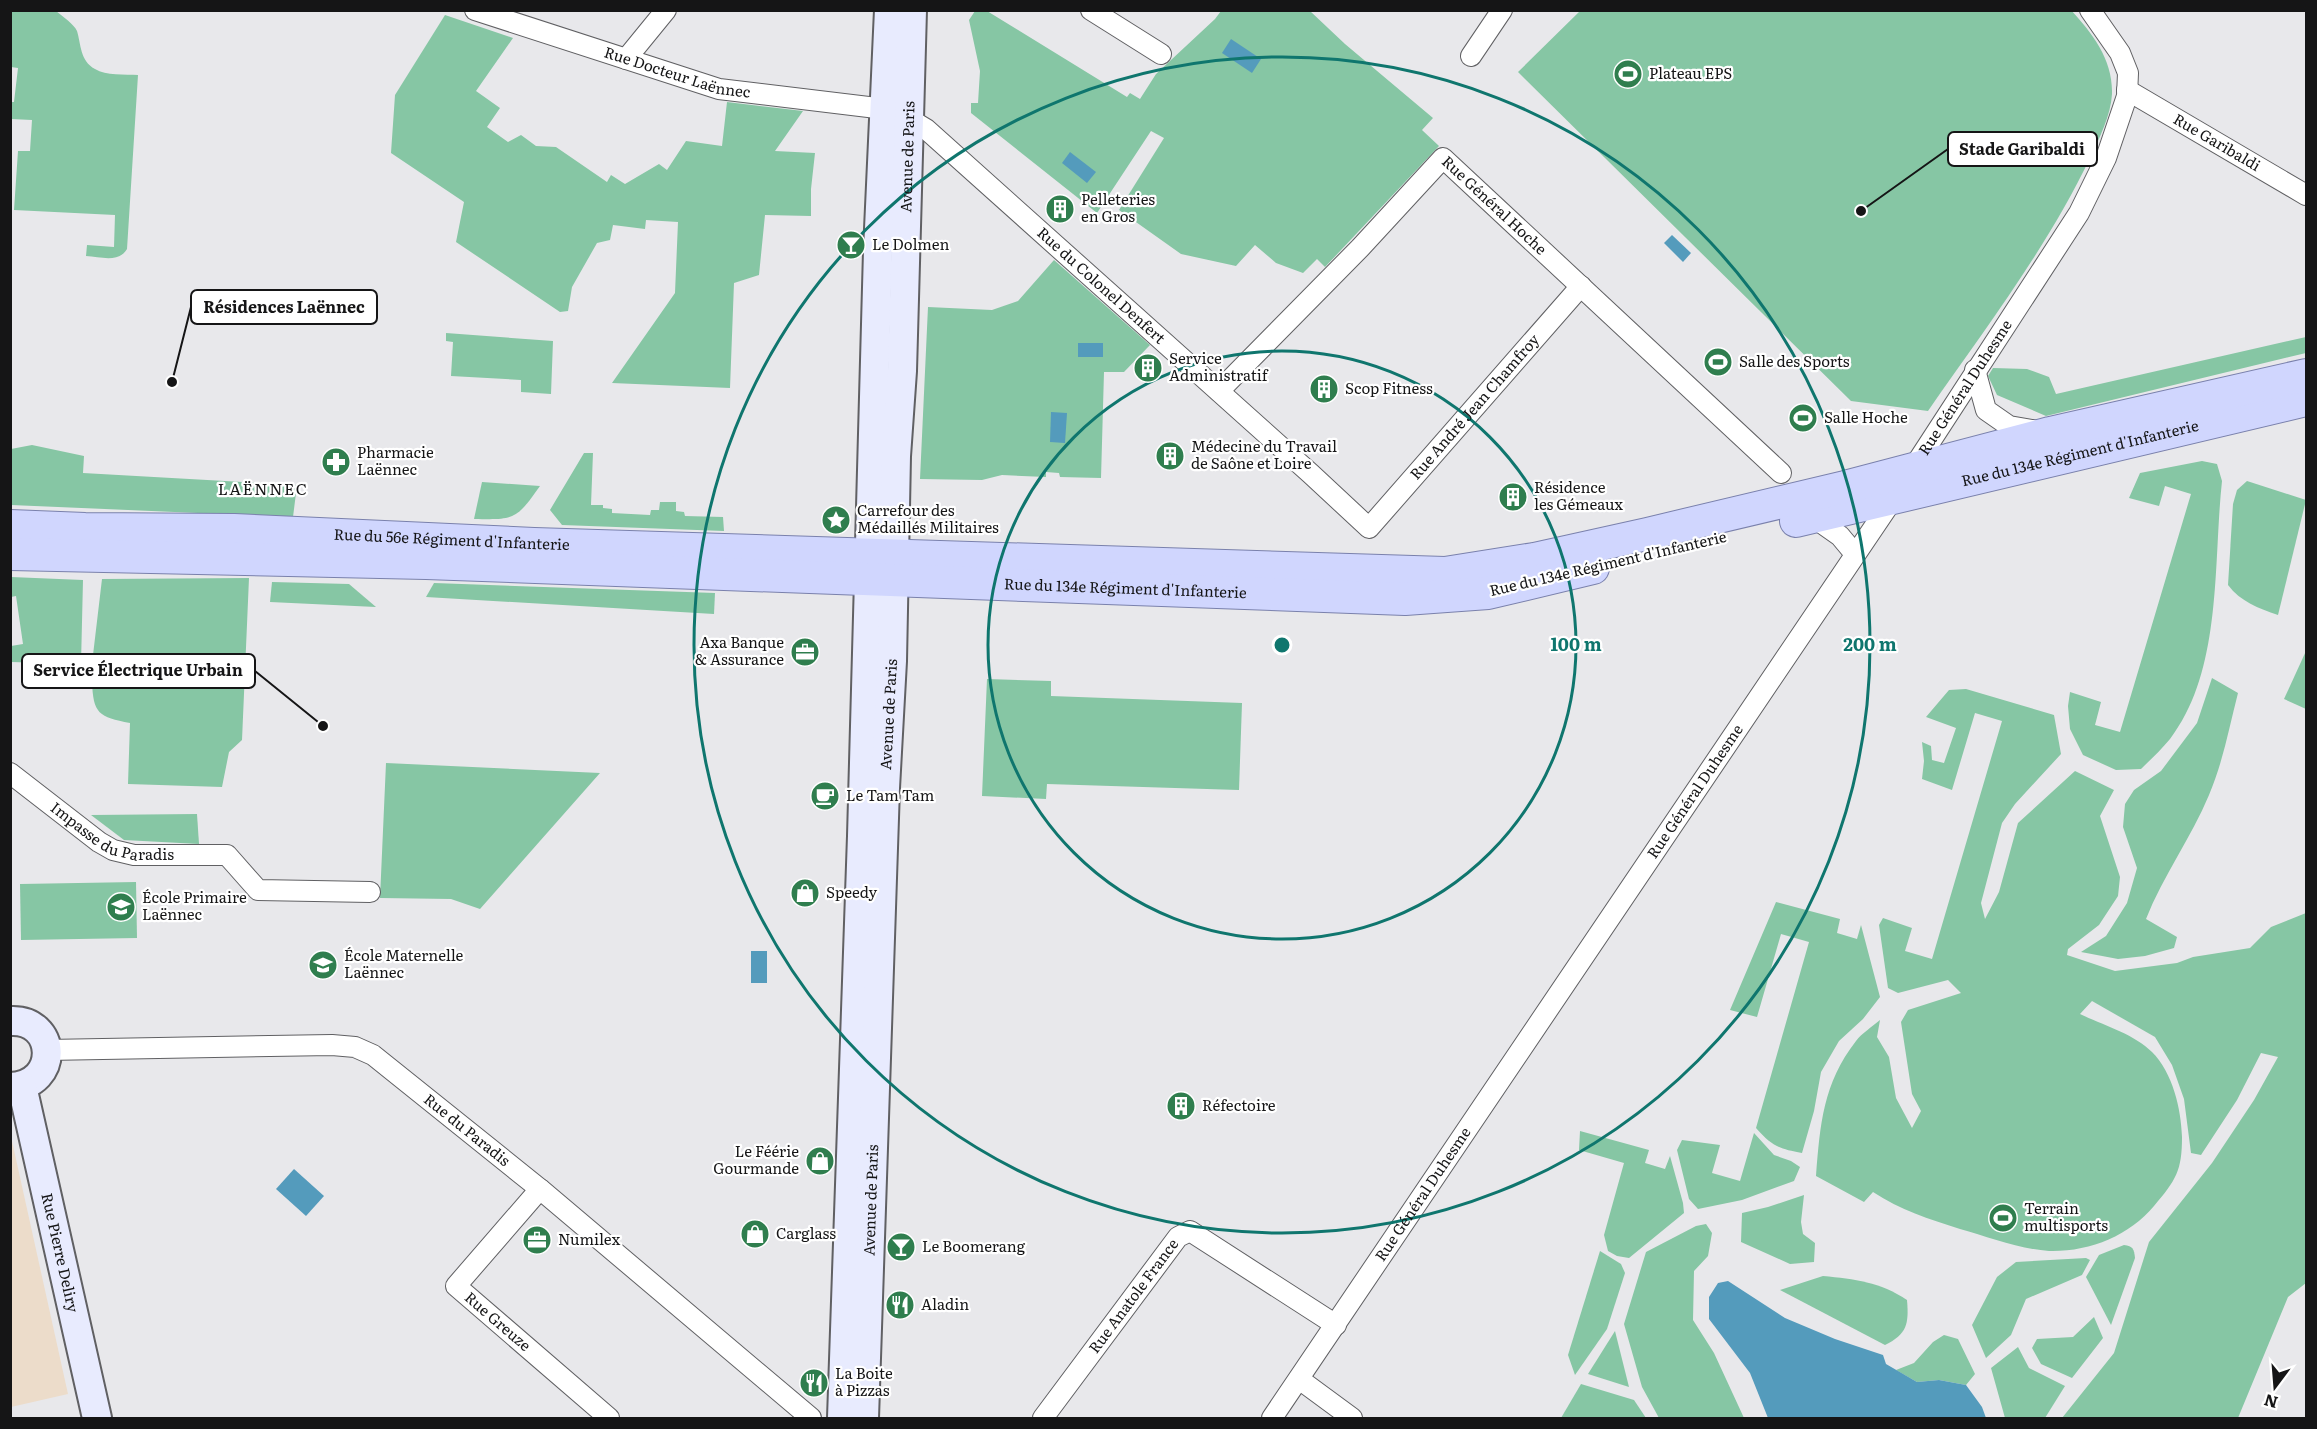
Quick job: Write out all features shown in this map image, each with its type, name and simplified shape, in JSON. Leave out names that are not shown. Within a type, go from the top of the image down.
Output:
[{"type":"main road","name":"Avenue de Paris","points":[[842,1419],[857,1007],[882,568],[896,456],[902,371],[906,211],[887,40],[889,10]]},
{"type":"main road","name":"Avenue de Paris","points":[[864,1419],[882,568],[878,251],[912,10]]},
{"type":"main road","name":"Rue du 134e Régiment d'Infanterie","points":[[882,568],[1445,573],[1534,559],[1613,542],[2050,434],[2307,375]]},
{"type":"main road","name":"Rue du 134e Régiment d'Infanterie","points":[[882,568],[1405,599],[1488,593],[2307,400]]},
{"type":"main road","name":"Rue du 56e Régiment d'Infanterie","points":[[10,526],[356,534],[882,568]]},
{"type":"main road","name":"Rue du 56e Régiment d'Infanterie","points":[[10,554],[882,568]]},
{"type":"main road","points":[[10,1021],[28,1023],[38,1030],[47,1050],[44,1069],[31,1083],[16,1087]]},
{"type":"main road","name":"Rue Pierre Deliry","points":[[16,1087],[97,1419]]},
{"type":"street","name":"Rue Docteur Laënnec","points":[[475,10],[719,89],[897,114]]},
{"type":"street","points":[[626,59],[666,10]]},
{"type":"street","points":[[1091,10],[1161,54]]},
{"type":"street","points":[[1471,56],[1502,10]]},
{"type":"street","points":[[2090,10],[2120,52],[2128,73],[2127,90]]},
{"type":"street","name":"Rue Général Duhesme","points":[[1272,1419],[1893,499],[1910,469],[2079,213],[2106,159],[2127,90]]},
{"type":"street","name":"Rue Garibaldi","points":[[2127,90],[2307,195]]},
{"type":"street","name":"Rue du Colonel Denfert","points":[[897,114],[926,129],[1369,528]]},
{"type":"street","name":"Rue Général Hoche","points":[[1219,391],[1360,248],[1443,158],[1781,473]]},
{"type":"street","name":"Rue André Jean Chamfroy","points":[[1369,528],[1581,286]]},
{"type":"street","points":[[1975,370],[1986,410],[2009,426],[2050,434]]},
{"type":"street","points":[[1814,517],[1840,536],[1855,554]]},
{"type":"street","name":"Impasse du Paradis","points":[[10,773],[99,842],[113,850],[134,855],[227,855],[258,890],[370,892]]},
{"type":"street","name":"Rue du Paradis","points":[[47,1050],[332,1045],[355,1047],[376,1058],[540,1189],[811,1419]]},
{"type":"street","name":"Rue Greuze","points":[[540,1189],[456,1286],[609,1419]]},
{"type":"street","name":"Rue Anatole France","points":[[1043,1419],[1178,1237],[1190,1231],[1336,1325]]},
{"type":"street","points":[[1299,1379],[1352,1419]]},
{"type":"shaded area","points":[[10,1132],[68,1394],[11,1407],[10,1407]]},
{"type":"green space","points":[[11,10],[56,11],[77,31],[80,47],[90,66],[105,73],[138,75],[127,249],[119,256],[109,258],[86,256],[87,245],[114,247],[115,215],[14,210],[18,151],[30,151],[32,120],[11,119],[11,102],[14,102],[18,68],[11,67]]},
{"type":"green space","points":[[2071,10],[2094,38],[2109,70],[2112,94],[2101,135],[2055,224],[2035,256],[1928,411],[1851,401],[1518,72],[1580,11]]},
{"type":"green space","points":[[975,11],[987,11],[1127,97],[1130,93],[1140,99],[1156,74],[1221,11],[1310,11],[1345,44],[1433,118],[1422,130],[1439,146],[1325,267],[1317,259],[1303,273],[1276,263],[1255,245],[1236,266],[1181,254],[1119,210],[1164,138],[1151,131],[1097,213],[971,113],[971,103],[978,103],[980,71],[969,20]]},
{"type":"green space","points":[[445,15],[513,38],[476,91],[500,108],[487,127],[508,142],[521,135],[536,146],[556,147],[607,182],[611,175],[625,184],[659,164],[667,170],[686,141],[722,146],[727,102],[803,111],[775,151],[815,153],[811,216],[765,215],[759,275],[734,283],[730,388],[612,383],[675,293],[678,222],[646,220],[645,229],[613,225],[610,240],[597,243],[572,287],[568,311],[560,312],[456,242],[464,202],[391,153],[395,95]]},
{"type":"green space","points":[[1054,260],[1150,345],[1124,372],[1104,372],[1101,478],[1060,477],[1059,473],[1046,472],[1046,477],[1002,475],[982,480],[920,479],[928,307],[992,310],[1018,301]]},
{"type":"green space","points":[[446,333],[553,341],[551,394],[521,392],[521,380],[451,376],[453,342],[446,341]]},
{"type":"green space","points":[[2306,337],[2306,353],[2046,416],[1997,395],[1988,376],[1993,368],[2027,369],[2049,377],[2056,394]]},
{"type":"green space","points":[[32,445],[84,456],[83,473],[297,485],[293,517],[11,505],[11,449]]},
{"type":"green space","points":[[584,453],[593,453],[591,505],[603,505],[603,508],[612,509],[612,513],[650,515],[651,510],[659,510],[660,502],[676,502],[676,511],[684,512],[685,516],[723,517],[724,531],[562,525],[550,510]]},
{"type":"green space","points":[[2202,461],[2217,464],[2222,481],[2212,615],[2199,681],[2187,711],[2163,747],[2141,769],[2116,770],[2083,755],[2070,729],[2068,706],[2070,692],[2101,702],[2095,725],[2120,732],[2191,494],[2165,486],[2159,506],[2129,498],[2140,473]]},
{"type":"green space","points":[[2247,481],[2306,500],[2278,615],[2244,600],[2228,585],[2233,504],[2237,490]]},
{"type":"green space","points":[[482,482],[540,486],[525,506],[513,516],[498,519],[474,519]]},
{"type":"green space","points":[[11,577],[83,580],[81,664],[11,662],[11,646],[23,644],[16,596],[11,597]]},
{"type":"green space","points":[[249,578],[242,740],[229,752],[222,787],[128,784],[130,723],[105,716],[96,707],[94,701],[92,681],[113,682],[121,675],[123,659],[93,655],[102,579]]},
{"type":"green space","points":[[272,582],[349,584],[376,607],[270,602]]},
{"type":"green space","points":[[434,583],[715,593],[714,614],[426,597]]},
{"type":"green space","points":[[2306,651],[2306,709],[2284,699]]},
{"type":"green space","points":[[2212,678],[2238,693],[2222,757],[2202,811],[2160,888],[2146,919],[2177,937],[2174,948],[2145,956],[2118,959],[2081,952],[2106,936],[2127,903],[2137,868],[2123,827],[2125,804],[2134,790],[2161,771],[2197,723]]},
{"type":"green space","points":[[987,679],[1051,681],[1051,696],[1242,703],[1239,790],[1047,784],[1046,799],[982,796]]},
{"type":"green space","points":[[1966,689],[2054,715],[2061,754],[2015,804],[2002,823],[1981,903],[1985,919],[1999,892],[2018,823],[2075,771],[2114,790],[2100,816],[2120,877],[2118,896],[2099,925],[2068,949],[2067,955],[2115,971],[2177,963],[2193,957],[2250,948],[2271,927],[2306,913],[2306,1283],[2288,1297],[2238,1418],[2062,1418],[2114,1353],[2149,1242],[2212,1163],[2254,1100],[2278,1057],[2261,1053],[2237,1100],[2201,1155],[2191,1153],[2184,1099],[2172,1065],[2155,1037],[2092,1001],[2080,1014],[2136,1040],[2152,1052],[2165,1070],[2180,1115],[2181,1158],[2173,1182],[2144,1217],[2120,1234],[2079,1249],[2049,1251],[2015,1245],[1926,1218],[1873,1192],[1864,1202],[1816,1176],[1825,1105],[1836,1073],[1856,1041],[1880,1020],[1877,1037],[1889,1057],[1896,1098],[1912,1128],[1921,1111],[1912,1094],[1901,1022],[1908,1010],[1961,993],[1948,980],[1898,993],[1888,988],[1879,925],[1883,918],[1912,928],[1905,951],[1932,959],[2002,721],[1975,713],[1952,790],[1922,779],[1924,761],[1922,742],[1931,746],[1932,760],[1944,763],[1956,728],[1926,717],[1949,690]]},
{"type":"green space","points":[[386,763],[600,773],[480,909],[451,899],[380,898]]},
{"type":"green space","points":[[197,814],[199,844],[124,840],[91,815]]},
{"type":"green space","points":[[136,882],[137,938],[21,940],[20,884]]},
{"type":"green space","points":[[1776,902],[1840,919],[1837,933],[1857,939],[1861,925],[1880,997],[1863,1019],[1839,1041],[1821,1072],[1814,1111],[1802,1153],[1776,1146],[1756,1128],[1809,942],[1781,934],[1757,1017],[1730,1010]]},
{"type":"green space","points":[[1580,1131],[1649,1150],[1645,1163],[1665,1169],[1670,1156],[1684,1213],[1629,1258],[1617,1256],[1608,1251],[1604,1235],[1624,1163],[1579,1150]]},
{"type":"green space","points":[[1754,1133],[1774,1155],[1800,1167],[1794,1181],[1742,1200],[1698,1209],[1689,1199],[1677,1150],[1682,1140],[1720,1145],[1712,1173],[1740,1181]]},
{"type":"green space","points":[[1804,1195],[1801,1222],[1803,1234],[1815,1243],[1814,1262],[1790,1264],[1741,1242],[1742,1213]]},
{"type":"green space","points":[[1706,1224],[1712,1233],[1708,1256],[1694,1271],[1693,1320],[1714,1353],[1744,1418],[1659,1418],[1642,1387],[1624,1324],[1646,1252],[1696,1226]]},
{"type":"green space","points":[[2124,1245],[2132,1248],[2135,1258],[2111,1325],[2086,1277],[2099,1255]]},
{"type":"green space","points":[[1600,1251],[1621,1264],[1625,1273],[1607,1329],[1575,1375],[1568,1355]]},
{"type":"green space","points":[[2086,1258],[2090,1260],[2082,1275],[2026,1299],[2011,1335],[1986,1358],[1972,1325],[1997,1277],[2016,1262]]},
{"type":"green space","points":[[1823,1276],[1867,1282],[1887,1289],[1907,1300],[1908,1316],[1902,1332],[1885,1345],[1780,1290]]},
{"type":"green space","points":[[2094,1317],[2103,1338],[2072,1378],[2041,1364],[2032,1348],[2037,1339],[2073,1337]]},
{"type":"green space","points":[[1615,1331],[1629,1387],[1588,1374]]},
{"type":"green space","points":[[1944,1335],[1958,1339],[1975,1374],[1966,1385],[1939,1380],[1917,1382],[1896,1370],[1914,1363],[1933,1342]]},
{"type":"green space","points":[[2018,1347],[2029,1368],[2065,1386],[2045,1418],[2005,1418],[1991,1368]]},
{"type":"green space","points":[[1581,1384],[1634,1400],[1646,1418],[1561,1418]]},
{"type":"water","points":[[1231,39],[1261,59],[1252,73],[1222,53]]},
{"type":"water","points":[[1070,152],[1096,172],[1087,183],[1062,163]]},
{"type":"water","points":[[1672,235],[1691,253],[1683,262],[1664,243]]},
{"type":"water","points":[[1078,343],[1103,343],[1103,357],[1078,357]]},
{"type":"water","points":[[1051,412],[1067,413],[1065,443],[1050,442]]},
{"type":"water","points":[[751,951],[767,951],[767,983],[751,983]]},
{"type":"water","points":[[294,1169],[324,1196],[306,1216],[276,1189]]},
{"type":"water","points":[[1728,1281],[1785,1318],[1835,1339],[1883,1355],[1886,1364],[1917,1382],[1939,1380],[1966,1385],[1982,1407],[1986,1418],[1768,1418],[1750,1373],[1709,1319],[1709,1297],[1718,1283]]},
{"type":"place","name":"Plateau EPS","points":[[1628,74]]},
{"type":"place","name":"Pelleteries en Gros","points":[[1060,209]]},
{"type":"place","name":"Stade Garibaldi","points":[[1861,211]]},
{"type":"place","name":"Le Dolmen","points":[[851,245]]},
{"type":"place","name":"Salle des Sports","points":[[1718,362]]},
{"type":"place","name":"Service Administratif","points":[[1148,368]]},
{"type":"place","name":"Résidences Laënnec","points":[[172,382]]},
{"type":"place","name":"Scop Fitness","points":[[1324,389]]},
{"type":"place","name":"Salle Hoche","points":[[1803,418]]},
{"type":"place","name":"Médecine du Travail de Saône et Loire","points":[[1170,456]]},
{"type":"place","name":"Pharmacie Laënnec","points":[[336,462]]},
{"type":"place","name":"Résidence les Gémeaux","points":[[1513,497]]},
{"type":"place","name":"Carrefour des Médaillés Militaires","points":[[836,520]]},
{"type":"place","name":"Axa Banque & Assurance","points":[[805,652]]},
{"type":"place","name":"Service Électrique Urbain","points":[[323,726]]},
{"type":"place","name":"Le Tam Tam","points":[[825,796]]},
{"type":"place","name":"Speedy","points":[[805,893]]},
{"type":"place","name":"École Primaire Laënnec","points":[[121,907]]},
{"type":"place","name":"École Maternelle Laënnec","points":[[323,965]]},
{"type":"place","name":"Réfectoire","points":[[1181,1106]]},
{"type":"place","name":"Le Féérie Gourmande","points":[[820,1161]]},
{"type":"place","name":"Terrain multisports","points":[[2003,1218]]},
{"type":"place","name":"Carglass","points":[[755,1234]]},
{"type":"place","name":"Numilex","points":[[537,1240]]},
{"type":"place","name":"Le Boomerang","points":[[901,1247]]},
{"type":"place","name":"Aladin","points":[[900,1305]]},
{"type":"place","name":"La Boite à Pizzas","points":[[814,1383]]},
{"type":"district","name":"LAËNNEC","points":[[263,489]]}]
